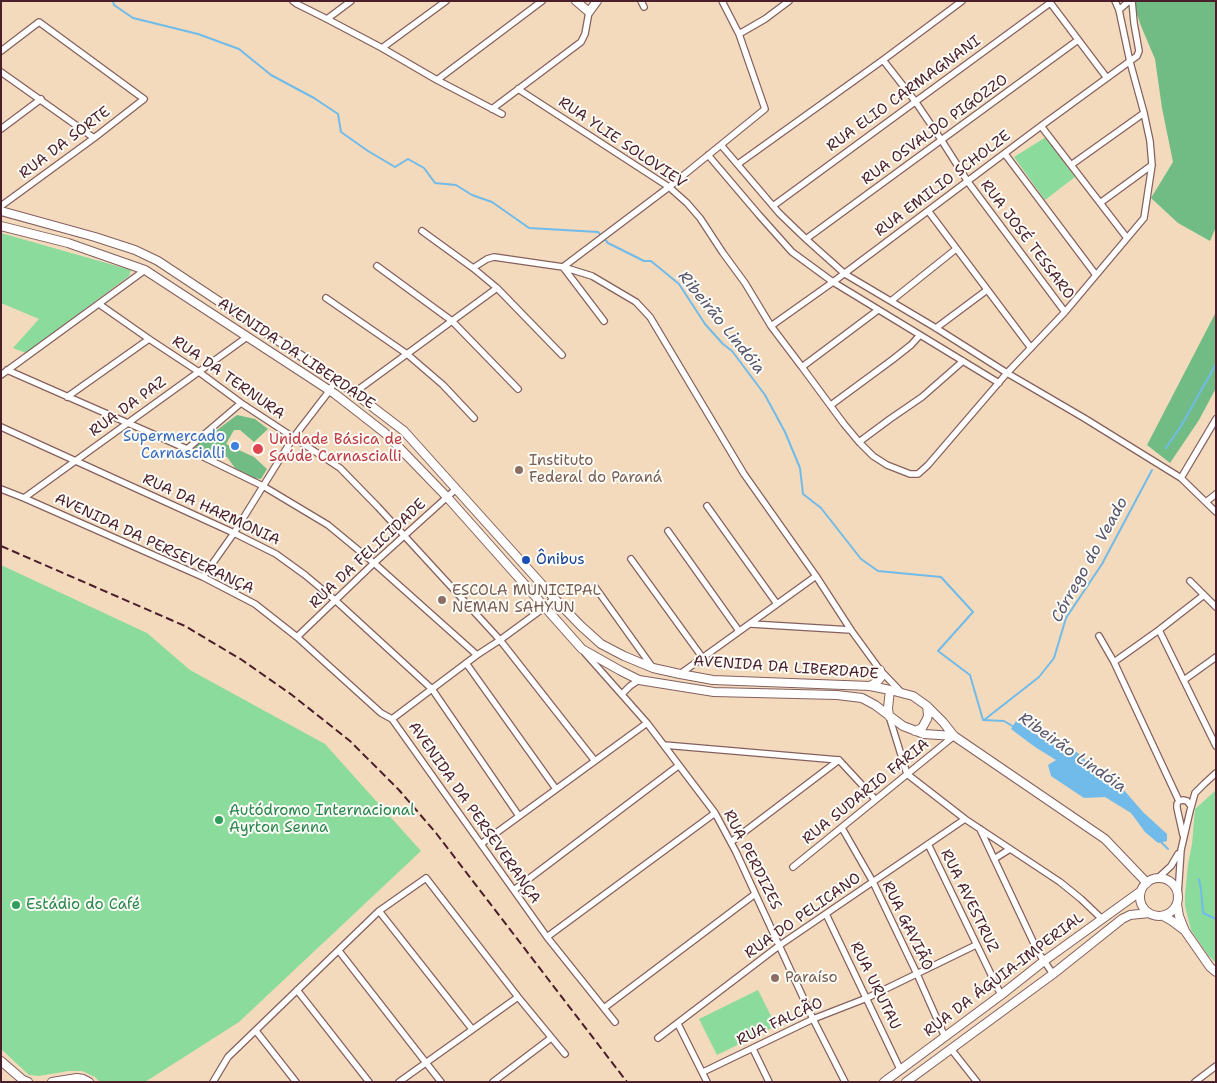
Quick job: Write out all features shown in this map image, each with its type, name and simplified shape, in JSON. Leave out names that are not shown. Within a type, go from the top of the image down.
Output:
[{"type":"street","points":[[293,1],[502,114]]},
{"type":"street","points":[[327,19],[351,1]]},
{"type":"street","points":[[382,48],[446,1]]},
{"type":"street","points":[[437,80],[542,1]]},
{"type":"street","points":[[576,1],[588,12]]},
{"type":"street","points":[[492,109],[582,42],[588,12],[597,1]]},
{"type":"street","points":[[563,267],[669,187],[765,109],[739,34],[722,1]]},
{"type":"street","points":[[739,34],[765,19],[788,1]]},
{"type":"street","points":[[738,164],[962,1]]},
{"type":"street","points":[[708,155],[792,252],[833,282],[999,383],[1065,312],[1144,218],[1152,165],[1150,142],[1119,10],[1115,1]]},
{"type":"street","points":[[1119,10],[1130,1],[1139,51],[1137,56],[1130,62]]},
{"type":"street","points":[[1049,2],[1107,78]]},
{"type":"street","name":"RUA ELIO CARMAGNANI","points":[[773,206],[1049,2]]},
{"type":"street","name":"RUA DA SORTE","points":[[1,51],[39,22],[144,99],[1,206]]},
{"type":"street","name":"RUA OSVALDO PIGOZZO","points":[[806,239],[1078,40]]},
{"type":"street","name":"RUA JOSÉ TESSARO","points":[[883,60],[915,101],[968,182],[1065,312]]},
{"type":"street","name":"RUA EMILIO SCHOLZE","points":[[771,326],[845,274],[1041,126],[1130,62]]},
{"type":"street","points":[[1,72],[94,138]]},
{"type":"street","name":"RUA YLIE SOLOVIEV","points":[[518,89],[669,187],[687,203],[700,218],[746,283],[771,326],[844,424],[873,456],[887,466],[910,474],[918,474],[928,466],[999,383]]},
{"type":"street","points":[[1,129],[41,99]]},
{"type":"street","points":[[1071,165],[1144,113]]},
{"type":"street","points":[[1041,126],[1126,238]]},
{"type":"street","points":[[721,144],[773,206],[845,274],[1181,478],[1216,512]]},
{"type":"street","points":[[1005,154],[1096,275]]},
{"type":"street","points":[[1100,203],[1152,165]]},
{"type":"street","name":"AVENIDA DA LIBERDADE","points":[[1,211],[95,237],[135,250],[158,261],[355,392],[404,431],[581,626],[602,644],[624,656],[653,668],[713,680],[870,686],[890,690]]},
{"type":"street","points":[[929,212],[1031,348]]},
{"type":"street","name":"AVENIDA DA LIBERDADE","points":[[1,226],[68,243],[145,270],[330,390],[385,433],[447,497],[582,649],[639,680],[714,692],[837,695],[862,698],[903,726],[915,731],[924,734],[954,736]]},
{"type":"street","points":[[422,231],[474,268],[497,288],[562,355]]},
{"type":"street","points":[[891,301],[956,249]]},
{"type":"street","points":[[474,268],[487,259],[494,257],[563,267],[592,276],[636,302],[650,317],[744,474],[816,576],[851,630],[880,670],[901,692]]},
{"type":"street","points":[[377,266],[452,321],[518,389]]},
{"type":"street","points":[[563,267],[604,321]]},
{"type":"street","points":[[1,374],[145,270]]},
{"type":"street","points":[[355,392],[497,288]]},
{"type":"street","points":[[936,328],[987,290]]},
{"type":"street","points":[[326,298],[407,354],[443,385],[474,418]]},
{"type":"street","name":"RUA DA TERNURA","points":[[99,304],[241,403],[340,468],[500,640],[594,761]]},
{"type":"street","points":[[802,367],[878,310]]},
{"type":"street","points":[[831,405],[892,360],[920,335]]},
{"type":"street","name":"RUA DA PAZ","points":[[24,498],[247,337]]},
{"type":"street","points":[[67,397],[150,340]]},
{"type":"street","points":[[859,442],[922,397],[963,361]]},
{"type":"street","points":[[7,370],[187,449],[263,486],[328,525],[374,563],[477,655]]},
{"type":"street","points":[[203,577],[234,533],[293,438],[330,390],[336,379]]},
{"type":"street","points":[[187,449],[241,403]]},
{"type":"street","points":[[1181,478],[1215,422]]},
{"type":"street","name":"RUA DA HARMONIA","points":[[1,427],[234,533],[276,554],[305,574],[432,689],[519,816]]},
{"type":"street","name":"AVENIDA DA PERSEVERANÇA","points":[[1,489],[203,577],[255,604],[297,637],[381,714],[392,719],[547,937],[615,1022]]},
{"type":"street","name":"RUA DA FELICIDADE","points":[[297,637],[374,563],[456,490]]},
{"type":"street","points":[[1206,502],[1216,494]]},
{"type":"street","points":[[707,506],[777,604]]},
{"type":"street","points":[[668,531],[739,631]]},
{"type":"street","points":[[631,559],[702,658]]},
{"type":"street","points":[[680,674],[816,576]]},
{"type":"street","points":[[1190,581],[1216,607]]},
{"type":"street","points":[[595,587],[653,668]]},
{"type":"street","points":[[1114,662],[1204,595]]},
{"type":"street","points":[[392,719],[545,607],[554,598]]},
{"type":"street","points":[[750,624],[851,630]]},
{"type":"street","points":[[1159,630],[1216,746]]},
{"type":"street","points":[[1099,636],[1114,662],[1179,801],[1177,804],[1184,837]]},
{"type":"street","name":"RUA PERDIZES","points":[[582,649],[646,722],[714,813],[731,842],[813,1020],[845,1082]]},
{"type":"street","points":[[1184,680],[1216,656]]},
{"type":"street","points":[[466,663],[556,789]]},
{"type":"street","points":[[870,686],[881,678],[880,670]]},
{"type":"street","points":[[880,670],[890,690],[889,716],[907,774],[964,819],[1060,882],[1102,919]]},
{"type":"street","points":[[622,694],[639,680]]},
{"type":"street","points":[[890,690],[913,696],[927,706],[954,736],[1105,839],[1147,883]]},
{"type":"street","points":[[915,731],[922,728],[927,719],[927,706]]},
{"type":"street","points":[[481,844],[646,722]]},
{"type":"street","name":"RUA SUDARIO FARIA","points":[[793,867],[954,736]]},
{"type":"street","points":[[664,745],[839,760],[875,799]]},
{"type":"street","points":[[731,842],[839,760]]},
{"type":"street","points":[[514,890],[678,766]]},
{"type":"street","points":[[1181,850],[1171,866],[1158,878],[1149,881],[1141,891],[1141,904],[1149,913],[1163,916],[1174,909],[1177,899],[1181,850],[1195,794],[1216,773]]},
{"type":"street","points":[[1179,801],[1187,802],[1191,808]]},
{"type":"street","points":[[1178,808],[1183,813],[1191,808]]},
{"type":"street","points":[[547,937],[714,813]]},
{"type":"street","name":"RUA DO PELICANO","points":[[658,1038],[780,945],[964,819]]},
{"type":"street","name":"RUA GAVIÃO","points":[[842,828],[873,882],[945,1037]]},
{"type":"street","points":[[980,829],[1038,952],[1053,974]]},
{"type":"street","name":"RUA AVESTRUZ","points":[[928,844],[1001,995]]},
{"type":"street","points":[[994,859],[1010,849]]},
{"type":"street","points":[[213,1082],[228,1057],[380,910],[426,878],[518,997],[565,1054]]},
{"type":"street","points":[[1158,878],[1169,881],[1176,890],[1179,916],[1185,931],[1210,967],[1216,972]]},
{"type":"street","name":"RUA DA ÁGUIA-IMPERIAL","points":[[884,1082],[1044,961],[1141,891]]},
{"type":"street","points":[[604,1008],[755,894]]},
{"type":"street","points":[[380,910],[472,1029]]},
{"type":"street","name":"RUA DA ÁGUIA-IMPERIAL","points":[[907,1082],[1053,974],[1122,919],[1130,915],[1149,913]]},
{"type":"street","name":"RUA URUTAU","points":[[826,914],[900,1069]]},
{"type":"street","points":[[1163,916],[1185,931]]},
{"type":"street","name":"RUA FALCÃO","points":[[703,1072],[813,1020],[867,998],[976,945]]},
{"type":"street","points":[[339,950],[441,1082]]},
{"type":"street","points":[[298,990],[369,1082]]},
{"type":"street","points":[[399,1082],[518,997]]},
{"type":"street","points":[[678,1024],[707,1082]]},
{"type":"street","points":[[256,1030],[292,1080]]},
{"type":"street","points":[[493,1082],[551,1038]]},
{"type":"street","points":[[753,1049],[769,1082]]},
{"type":"street","points":[[951,1049],[977,1082]]},
{"type":"street","points":[[1,1061],[28,1082]]},
{"type":"street","points":[[1194,1082],[1216,1066]]},
{"type":"street","points":[[52,1082],[77,1078],[89,1082]]},
{"type":"green space","points":[[1137,1],[1216,1],[1216,227],[1210,241],[1178,223],[1151,198],[1173,162],[1162,108],[1155,59],[1134,5]]},
{"type":"green space","points":[[1046,137],[1075,177],[1045,200],[1014,157]]},
{"type":"green space","points":[[1,233],[131,270],[129,276],[26,353],[13,348],[39,319],[1,303]]},
{"type":"green space","points":[[1216,312],[1216,388],[1199,420],[1170,463],[1147,445]]},
{"type":"green space","points":[[237,415],[255,419],[268,429],[254,442],[240,430],[234,430],[226,444],[254,457],[267,469],[261,479],[254,478],[235,468],[227,457],[217,454],[210,458],[193,448]]},
{"type":"green space","name":"Autódromo Internacional Ayrton Senna","points":[[1,565],[147,633],[190,670],[325,744],[421,851],[239,1022],[145,1082],[100,1082],[95,1077],[82,1071],[69,1071],[39,1076],[29,1075],[1,1049]]},
{"type":"green space","points":[[1216,790],[1216,963],[1208,955],[1191,930],[1185,906],[1185,895],[1195,809]]},
{"type":"green space","points":[[758,990],[776,1026],[717,1055],[699,1019]]},
{"type":"water","points":[[1016,721],[1040,737],[1059,739],[1083,757],[1097,774],[1110,774],[1143,812],[1167,834],[1167,841],[1158,843],[1145,832],[1131,813],[1105,797],[1084,798],[1051,776],[1048,765],[1056,760],[1011,729]]},
{"type":"waterway","name":"Ribeirão Lindóia","points":[[113,1],[114,5],[133,18],[198,34],[239,49],[271,75],[314,98],[338,114],[341,132],[395,167],[408,159],[424,168],[435,183],[456,185],[472,195],[492,202],[529,228],[598,232],[608,243],[644,261],[651,261],[679,284],[705,324],[732,351],[765,395],[785,432],[800,468],[803,494],[821,508],[861,559],[878,571],[941,577],[973,612],[938,651],[970,675],[983,720],[1004,721],[1014,727]]},
{"type":"waterway","name":"Córrego do Veado","points":[[1166,448],[1181,426],[1216,364]]},
{"type":"waterway","name":"Córrego do Veado","points":[[984,720],[1039,677],[1054,658],[1066,618],[1102,564],[1152,470]]},
{"type":"waterway","name":"Ribeirão Lindóia","points":[[1161,842],[1168,849]]},
{"type":"waterway","name":"Ribeirão Lindóia","points":[[1199,879],[1203,913],[1216,919]]},
{"type":"railway","points":[[1,546],[185,626],[242,660],[292,695],[350,741],[399,790],[436,833],[627,1082]]},
{"type":"place","name":"Supermercado Carnascialli","points":[[235,446]]},
{"type":"place","name":"Unidade Básica de Saúde Carnascialli","points":[[258,449]]},
{"type":"place","name":"Instituto Federal do Paraná","points":[[519,470]]},
{"type":"place","name":"Ônibus","points":[[526,560]]},
{"type":"place","name":"ESCOLA MUNICIPAL NEMAN SAHYUN","points":[[442,600]]},
{"type":"place","name":"Autódromo Internacional Ayrton Senna","points":[[219,820]]},
{"type":"place","name":"Estádio do Café","points":[[16,905]]},
{"type":"place","name":"Paraíso","points":[[775,978]]}]
